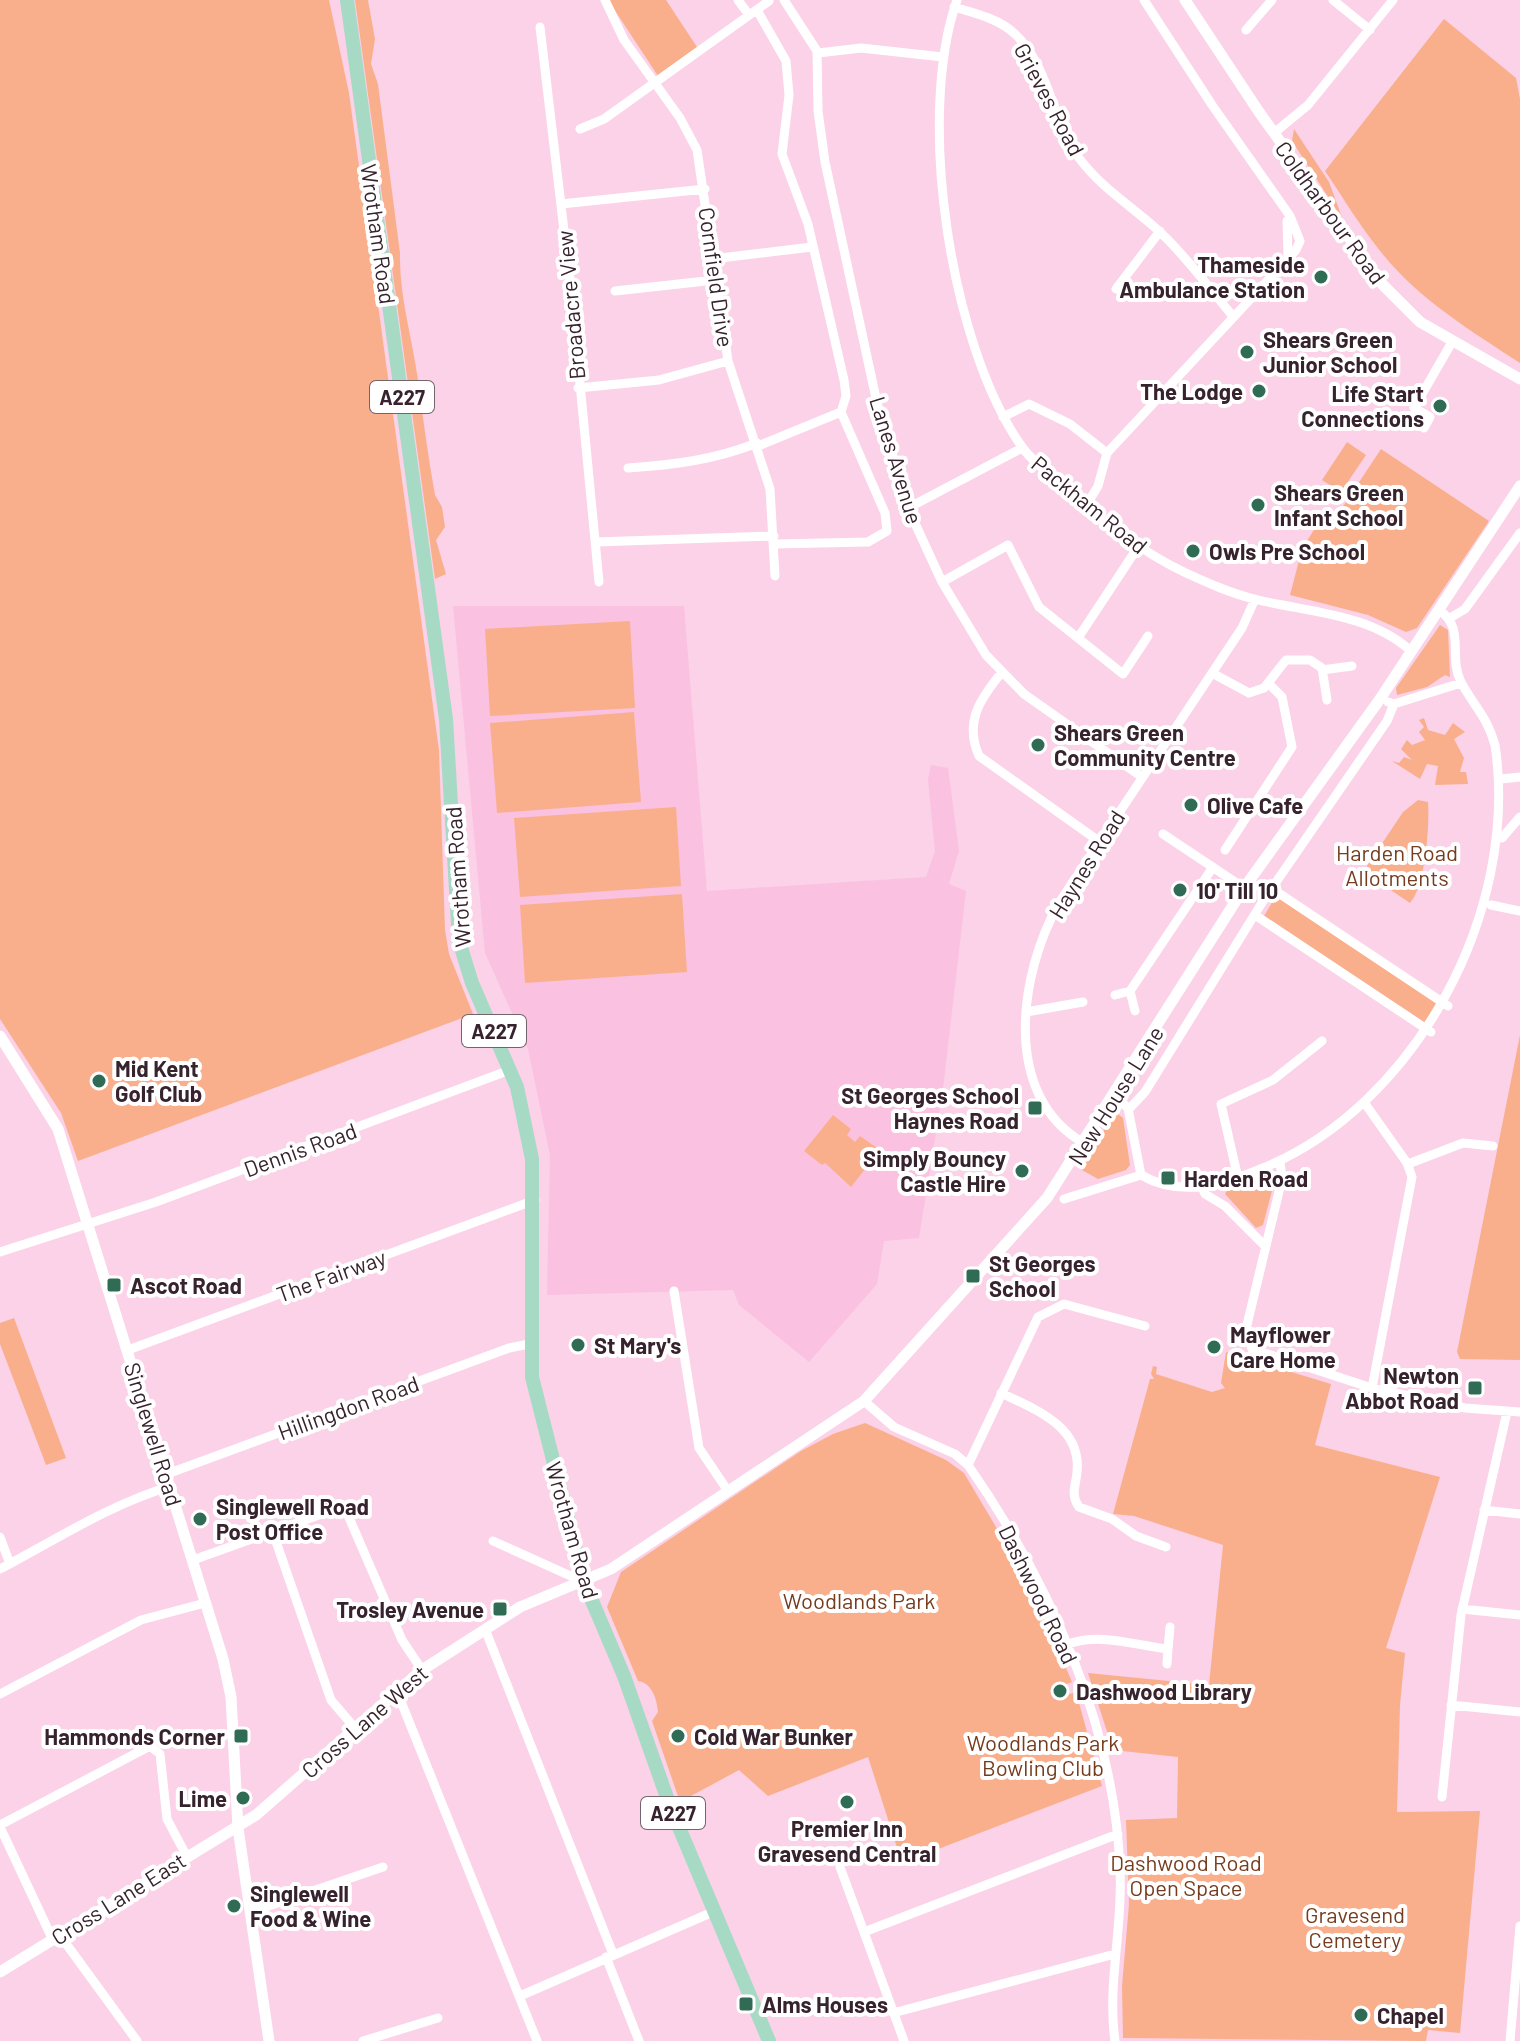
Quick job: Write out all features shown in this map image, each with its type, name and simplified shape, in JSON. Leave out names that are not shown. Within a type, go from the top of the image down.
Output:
[{"type":"main road","name":"Wrotham Road","points":[[347,0],[446,719],[458,936],[467,969],[510,1070],[525,1115],[535,1200],[529,1344],[532,1377],[584,1582],[624,1676],[665,1792],[769,2041]]},
{"type":"street","name":"Cornfield Drive","points":[[605,0],[620,34],[692,138],[705,189],[728,361],[770,489],[775,576]]},
{"type":"street","points":[[596,542],[868,542],[887,531],[885,513],[841,412],[846,396],[844,380],[808,224],[789,181],[781,149],[789,95],[786,61],[753,13],[738,0]]},
{"type":"street","points":[[784,0],[818,53],[861,48],[943,57]]},
{"type":"street","points":[[1086,506],[1098,486],[1107,453],[1288,257],[1287,221],[1290,216],[1212,105],[1144,0]]},
{"type":"street","name":"Coldharbour Road","points":[[1185,0],[1374,275],[1420,322],[1520,379]]},
{"type":"street","points":[[1246,30],[1272,0]]},
{"type":"street","points":[[1333,0],[1370,30]]},
{"type":"street","points":[[1274,133],[1308,105],[1393,0]]},
{"type":"street","points":[[580,129],[604,119],[654,80],[769,1]]},
{"type":"street","name":"Packham Road","points":[[956,3],[943,57],[939,131],[954,264],[975,344],[1003,417],[1022,448],[1086,506],[1138,547],[1185,573],[1255,599],[1362,623],[1386,633],[1412,652]]},
{"type":"street","name":"Grieves Road","points":[[956,3],[1016,34],[1034,59],[1060,124],[1078,156],[1109,192],[1160,231],[1232,315]]},
{"type":"street","name":"Broadacre View","points":[[540,27],[599,582]]},
{"type":"street","name":"Lanes Avenue","points":[[818,53],[818,111],[825,162],[877,403],[908,508],[942,582],[970,632],[1002,672],[1032,701],[1142,777]]},
{"type":"street","points":[[561,204],[705,189]]},
{"type":"street","points":[[1116,289],[1160,231]]},
{"type":"street","points":[[712,259],[812,247]]},
{"type":"street","points":[[615,291],[715,280]]},
{"type":"street","points":[[1424,428],[1430,417],[1414,408],[1452,342]]},
{"type":"street","points":[[578,388],[659,380],[728,361]]},
{"type":"street","points":[[1003,417],[1029,404],[1070,424],[1107,453]]},
{"type":"street","points":[[628,468],[683,464],[722,456],[841,412]]},
{"type":"street","points":[[908,508],[1022,448]]},
{"type":"street","name":"New House Lane","points":[[584,1582],[642,1549],[864,1401],[1022,1228],[1084,1143],[1244,888],[1412,652],[1520,486]]},
{"type":"street","points":[[1450,618],[1463,612],[1520,533]]},
{"type":"street","points":[[942,582],[1008,545],[1039,607],[1123,674],[1148,636]]},
{"type":"street","points":[[1078,638],[1138,547]]},
{"type":"street","name":"Haynes Road","points":[[1084,1143],[1054,1120],[1037,1092],[1029,1058],[1026,1012],[1044,934],[1059,903],[1248,618],[1255,599]]},
{"type":"street","points":[[1114,1096],[1129,1109],[1141,1175],[1167,1186],[1202,1187],[1238,1178],[1280,1161],[1325,1136],[1366,1105],[1431,1032],[1473,957],[1491,905],[1502,838],[1501,779],[1490,729],[1476,701],[1461,683],[1454,627],[1450,618],[1439,610]]},
{"type":"street","points":[[1212,673],[1245,693],[1259,691],[1289,659],[1310,660],[1322,670],[1327,700]]},
{"type":"street","points":[[1322,670],[1352,666]]},
{"type":"street","points":[[1002,672],[980,700],[970,735],[979,756],[1100,842]]},
{"type":"street","points":[[1225,850],[1293,745],[1282,697],[1268,683]]},
{"type":"street","name":"New House Lane","points":[[1129,1109],[1145,1092],[1271,888],[1387,721],[1391,703],[1461,683]]},
{"type":"street","points":[[1501,779],[1520,777]]},
{"type":"street","points":[[1238,804],[1250,813]]},
{"type":"street","points":[[1502,838],[1520,817]]},
{"type":"street","points":[[1163,834],[1244,888]]},
{"type":"street","points":[[1115,995],[1130,991],[1213,867]]},
{"type":"street","points":[[1271,888],[1448,1006]]},
{"type":"street","points":[[1491,905],[1520,911]]},
{"type":"street","points":[[1255,915],[1431,1032]]},
{"type":"street","points":[[1130,991],[1135,1011]]},
{"type":"street","points":[[1026,1012],[1083,1002]]},
{"type":"street","name":"Singlewell Road","points":[[0,1036],[53,1117],[171,1486],[231,1697],[238,1828],[269,2041]]},
{"type":"street","points":[[1238,1178],[1221,1104],[1273,1080],[1322,1041]]},
{"type":"street","name":"Dennis Road","points":[[89,1225],[510,1070]]},
{"type":"street","points":[[1366,1105],[1408,1164],[1412,1180],[1372,1388]]},
{"type":"street","points":[[1408,1164],[1463,1143],[1493,1146]]},
{"type":"street","points":[[1280,1161],[1282,1179],[1246,1329],[1252,1349],[1372,1388],[1465,1408],[1520,1412]]},
{"type":"street","name":"New House Lane","points":[[1064,1199],[1141,1175]]},
{"type":"street","points":[[1202,1187],[1205,1194],[1229,1210],[1253,1238],[1265,1246]]},
{"type":"street","name":"The Fairway","points":[[128,1350],[535,1200]]},
{"type":"street","points":[[0,1252],[89,1225]]},
{"type":"street","points":[[674,1291],[699,1448],[728,1491]]},
{"type":"street","points":[[968,1465],[1038,1317],[1064,1304],[1145,1326]]},
{"type":"street","name":"Hillingdon Road","points":[[167,1474],[509,1348],[529,1344]]},
{"type":"street","points":[[1001,1393],[1048,1416],[1065,1432],[1077,1459],[1073,1497],[1079,1507],[1112,1519],[1131,1534],[1166,1547]]},
{"type":"street","name":"Dashwood Road","points":[[864,1401],[894,1427],[955,1454],[968,1465],[1032,1568],[1066,1645],[1105,1760],[1118,1834],[1120,1887],[1112,2013],[1115,2041]]},
{"type":"street","points":[[1442,1797],[1462,1609],[1507,1412]]},
{"type":"street","points":[[0,1569],[115,1505],[171,1486]]},
{"type":"street","points":[[193,1560],[344,1506],[402,1640],[422,1670]]},
{"type":"street","points":[[1484,1510],[1520,1514]]},
{"type":"street","points":[[272,1530],[331,1700],[354,1727]]},
{"type":"street","points":[[0,1537],[10,1564]]},
{"type":"street","points":[[493,1541],[584,1582]]},
{"type":"street","name":"Cross Lane West","points":[[238,1828],[396,1689],[422,1670],[520,1607],[584,1582]]},
{"type":"street","points":[[0,1694],[141,1620],[205,1603]]},
{"type":"street","points":[[1462,1609],[1520,1615]]},
{"type":"street","points":[[1167,1664],[1170,1627]]},
{"type":"street","points":[[485,1629],[610,1955],[639,2041]]},
{"type":"street","points":[[1066,1645],[1095,1637],[1125,1645],[1168,1649]]},
{"type":"street","points":[[396,1689],[537,2041]]},
{"type":"street","points":[[1451,1705],[1520,1712]]},
{"type":"street","points":[[137,2041],[55,1936],[0,1826],[150,1746],[160,1754],[167,1819],[186,1855]]},
{"type":"street","name":"Cross Lane East","points":[[0,1972],[186,1855],[238,1828]]},
{"type":"street","points":[[864,1932],[1118,1834]]},
{"type":"street","points":[[251,1912],[383,1867]]},
{"type":"street","points":[[840,1867],[904,2041]]},
{"type":"street","points":[[520,1996],[715,1911]]},
{"type":"street","points":[[1510,2041],[1520,1928]]},
{"type":"street","points":[[893,2013],[1115,1954]]},
{"type":"street","points":[[363,2041],[438,2018]]},
{"type":"shaded area","points":[[453,606],[684,606],[707,891],[926,877],[935,851],[928,780],[931,765],[948,768],[959,851],[949,884],[966,891],[943,1089],[919,1238],[884,1241],[877,1284],[809,1362],[739,1305],[733,1290],[547,1295],[550,1155],[528,1049],[485,953]]},
{"type":"green space","name":"Mid Kent Golf Club","points":[[0,0],[329,0],[349,93],[439,750],[445,930],[449,954],[473,1014],[78,1161],[61,1113],[0,1019]]},
{"type":"green space","points":[[355,0],[368,0],[375,39],[371,64],[378,84],[404,301],[435,495],[442,507],[445,527],[436,540],[446,574],[435,579]]},
{"type":"green space","points":[[608,0],[666,0],[699,50],[658,76]]},
{"type":"green space","points":[[1444,19],[1516,78],[1520,99],[1520,363],[1443,311],[1408,281],[1370,238],[1325,171]]},
{"type":"green space","points":[[1294,129],[1329,182],[1343,220],[1292,141]]},
{"type":"green space","points":[[1347,442],[1366,455],[1341,492],[1322,480]]},
{"type":"green space","points":[[1381,449],[1489,521],[1417,628],[1406,632],[1368,615],[1290,595],[1302,549],[1325,512],[1336,517]]},
{"type":"green space","points":[[630,621],[635,708],[490,716],[485,629]]},
{"type":"green space","points":[[1440,625],[1448,630],[1450,677],[1445,675],[1427,687],[1397,695],[1396,688]]},
{"type":"green space","points":[[634,712],[641,802],[497,813],[490,723]]},
{"type":"green space","points":[[1424,718],[1428,730],[1445,735],[1453,723],[1465,732],[1454,739],[1464,758],[1460,772],[1466,772],[1468,784],[1435,785],[1438,766],[1427,764],[1420,779],[1392,761],[1399,763],[1404,757],[1412,760],[1401,749],[1407,740],[1412,745],[1425,740],[1419,732],[1424,727],[1419,720]]},
{"type":"green space","name":"Harden Road Allotments","points":[[1418,800],[1428,802],[1427,840],[1423,870],[1410,903],[1367,874],[1367,866],[1403,812]]},
{"type":"green space","points":[[676,807],[681,886],[520,897],[514,818]]},
{"type":"green space","points":[[682,894],[687,972],[525,983],[520,905]]},
{"type":"green space","points":[[1277,894],[1435,1001],[1437,1004],[1426,1024],[1264,916]]},
{"type":"green space","points":[[1520,1035],[1520,1360],[1460,1359],[1457,1352]]},
{"type":"green space","points":[[1118,1114],[1123,1118],[1130,1165],[1126,1170],[1098,1179],[1080,1169],[1113,1116]]},
{"type":"green space","points":[[833,1115],[851,1129],[847,1135],[855,1142],[860,1136],[880,1150],[851,1187],[825,1163],[822,1165],[804,1151]]},
{"type":"green space","points":[[1265,1176],[1271,1177],[1274,1183],[1263,1225],[1256,1228],[1225,1194],[1228,1189]]},
{"type":"green space","points":[[14,1318],[66,1458],[46,1465],[0,1344],[0,1323]]},
{"type":"green space","name":"Gravesend Cemetery","points":[[1226,1352],[1331,1384],[1315,1445],[1440,1477],[1386,1648],[1405,1653],[1397,1812],[1480,1811],[1460,2033],[1428,2030],[1426,2041],[1123,2038],[1122,1986],[1129,1904],[1126,1820],[1177,1818],[1178,1757],[1113,1750],[1088,1673],[1209,1685],[1223,1545],[1134,1516],[1113,1514],[1150,1379],[1154,1379],[1151,1374],[1153,1366],[1157,1367],[1156,1374],[1212,1392],[1225,1388],[1221,1383]]},
{"type":"green space","name":"Woodlands Park","points":[[865,1423],[946,1460],[964,1473],[1031,1586],[1072,1682],[1050,1691],[1054,1699],[1076,1692],[1102,1786],[902,1863],[868,1757],[768,1796],[739,1770],[680,1802],[652,1721],[658,1712],[655,1697],[647,1685],[638,1681],[607,1607],[621,1572],[801,1451],[833,1434]]},
{"type":"place","name":"Thameside Ambulance Station","points":[[1321,277]]},
{"type":"place","name":"Shears Green Junior School","points":[[1247,352]]},
{"type":"place","name":"The Lodge","points":[[1259,391]]},
{"type":"place","name":"Life Start Connections","points":[[1440,406]]},
{"type":"place","name":"Shears Green Infant School","points":[[1258,505]]},
{"type":"place","name":"Owls Pre School","points":[[1193,551]]},
{"type":"place","name":"Shears Green Community Centre","points":[[1038,745]]},
{"type":"place","name":"Olive Cafe","points":[[1191,805]]},
{"type":"place","name":"10' Till 10","points":[[1180,890]]},
{"type":"place","name":"Mid Kent Golf Club","points":[[99,1081]]},
{"type":"place","name":"St Georges School Haynes Road","points":[[1035,1108]]},
{"type":"place","name":"Simply Bouncy Castle Hire","points":[[1022,1171]]},
{"type":"place","name":"Harden Road","points":[[1168,1178]]},
{"type":"place","name":"St Georges School","points":[[973,1276]]},
{"type":"place","name":"Ascot Road","points":[[114,1285]]},
{"type":"place","name":"St Mary's","points":[[578,1345]]},
{"type":"place","name":"Mayflower Care Home","points":[[1214,1347]]},
{"type":"place","name":"Newton Abbot Road","points":[[1475,1388]]},
{"type":"place","name":"Singlewell Road Post Office","points":[[200,1519]]},
{"type":"place","name":"Trosley Avenue","points":[[500,1609]]},
{"type":"place","name":"Dashwood Library","points":[[1060,1691]]},
{"type":"place","name":"Hammonds Corner","points":[[241,1736]]},
{"type":"place","name":"Cold War Bunker","points":[[678,1736]]},
{"type":"place","name":"Lime","points":[[243,1798]]},
{"type":"place","name":"Premier Inn Gravesend Central","points":[[847,1802]]},
{"type":"place","name":"Singlewell Food & Wine","points":[[234,1906]]},
{"type":"place","name":"Alms Houses","points":[[746,2004]]},
{"type":"place","name":"Chapel","points":[[1361,2015]]},
{"type":"park label","name":"Woodlands Park Bowling Club","points":[[1043,1754]]},
{"type":"park label","name":"Dashwood Road Open Space","points":[[1186,1874]]}]
